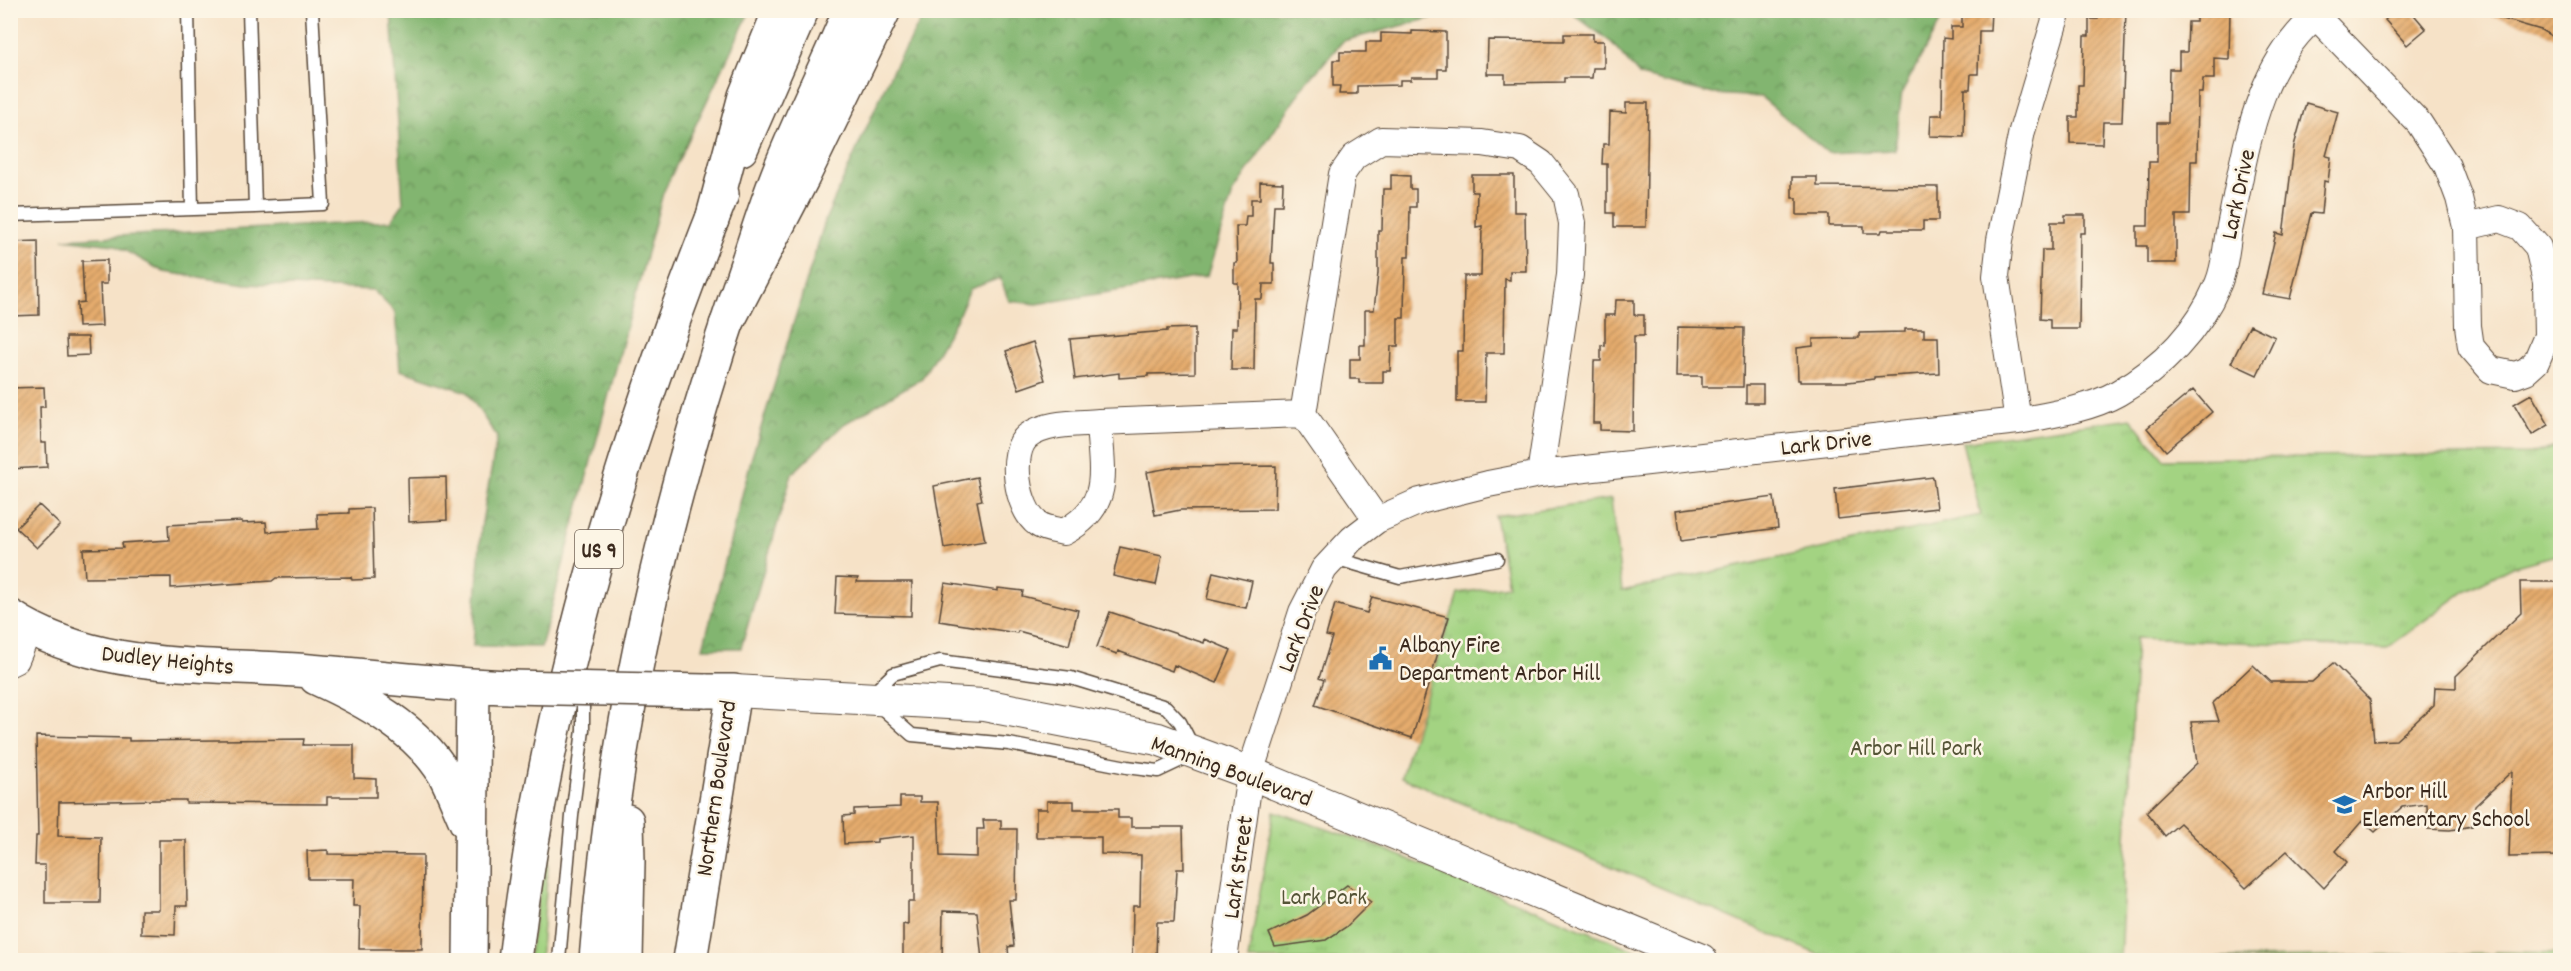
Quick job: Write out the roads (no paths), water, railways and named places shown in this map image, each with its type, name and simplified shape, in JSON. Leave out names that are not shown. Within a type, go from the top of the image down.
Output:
[{"type":"main road","points":[[712,220],[745,96],[780,10]]},
{"type":"main road","name":"US 9","points":[[515,960],[533,835],[582,608],[644,408],[712,220],[802,10]]},
{"type":"main road","name":"US 9","points":[[596,960],[605,863],[623,736],[660,552],[688,448],[726,325],[779,170],[850,10]]},
{"type":"main road","points":[[726,325],[802,179],[885,10]]},
{"type":"main road","name":"Dudley Heights","points":[[20,622],[76,648],[128,660],[298,670]]},
{"type":"main road","points":[[298,670],[385,715],[421,744],[444,775],[470,830]]},
{"type":"main road","name":"Northern Boulevard","points":[[298,670],[473,686],[720,691],[690,960]]},
{"type":"main road","points":[[470,960],[473,686]]},
{"type":"main road","points":[[623,736],[628,862],[626,960]]},
{"type":"street","points":[[2018,421],[1996,276],[2000,240],[2022,131],[2058,10]]},
{"type":"street","points":[[2316,12],[2419,123],[2447,166],[2459,198],[2466,227],[2468,326],[2471,347],[2491,370],[2515,375],[2526,372],[2536,362],[2547,336],[2546,282],[2538,247],[2520,227],[2499,219],[2466,227]]},
{"type":"street","name":"Lark Drive","points":[[1250,773],[1302,612],[1324,569],[1352,539],[1377,520],[1420,501],[1540,474],[2018,421],[2068,411],[2117,394],[2165,359],[2188,337],[2218,283],[2254,116],[2267,80],[2284,51],[2316,12]]},
{"type":"street","points":[[1377,520],[1303,414],[1342,174],[1354,157],[1381,140],[1482,143],[1520,149],[1541,163],[1566,194],[1572,223],[1570,275],[1540,474]]},
{"type":"street","points":[[1099,422],[1101,490],[1092,512],[1064,532],[1036,523],[1022,502],[1018,489],[1021,443],[1028,436],[1043,428],[1099,422],[1303,414]]},
{"type":"street","points":[[10,663],[16,660],[20,622]]},
{"type":"street","name":"Manning Boulevard","points":[[720,691],[869,697],[984,705],[1158,739],[1250,773],[1701,960]]},
{"type":"street","name":"Lark Street","points":[[1224,960],[1250,773]]},
{"type":"lane","points":[[188,10],[192,209]]},
{"type":"lane","points":[[249,10],[255,207]]},
{"type":"lane","points":[[10,215],[323,204],[312,10]]},
{"type":"lane","points":[[1333,558],[1400,577],[1497,559]]},
{"type":"lane","points":[[559,960],[572,816],[583,730],[582,608]]},
{"type":"lane","points":[[869,697],[893,674],[940,661],[1071,678],[1166,706],[1180,722],[1196,753]]},
{"type":"place","name":"Albany Fire Department Arbor Hill","points":[[1381,658]]},
{"type":"place","name":"Arbor Hill Elementary School","points":[[2344,804]]},
{"type":"park label","name":"Arbor Hill Park","points":[[1916,747]]},
{"type":"park label","name":"Lark Park","points":[[1324,896]]}]
